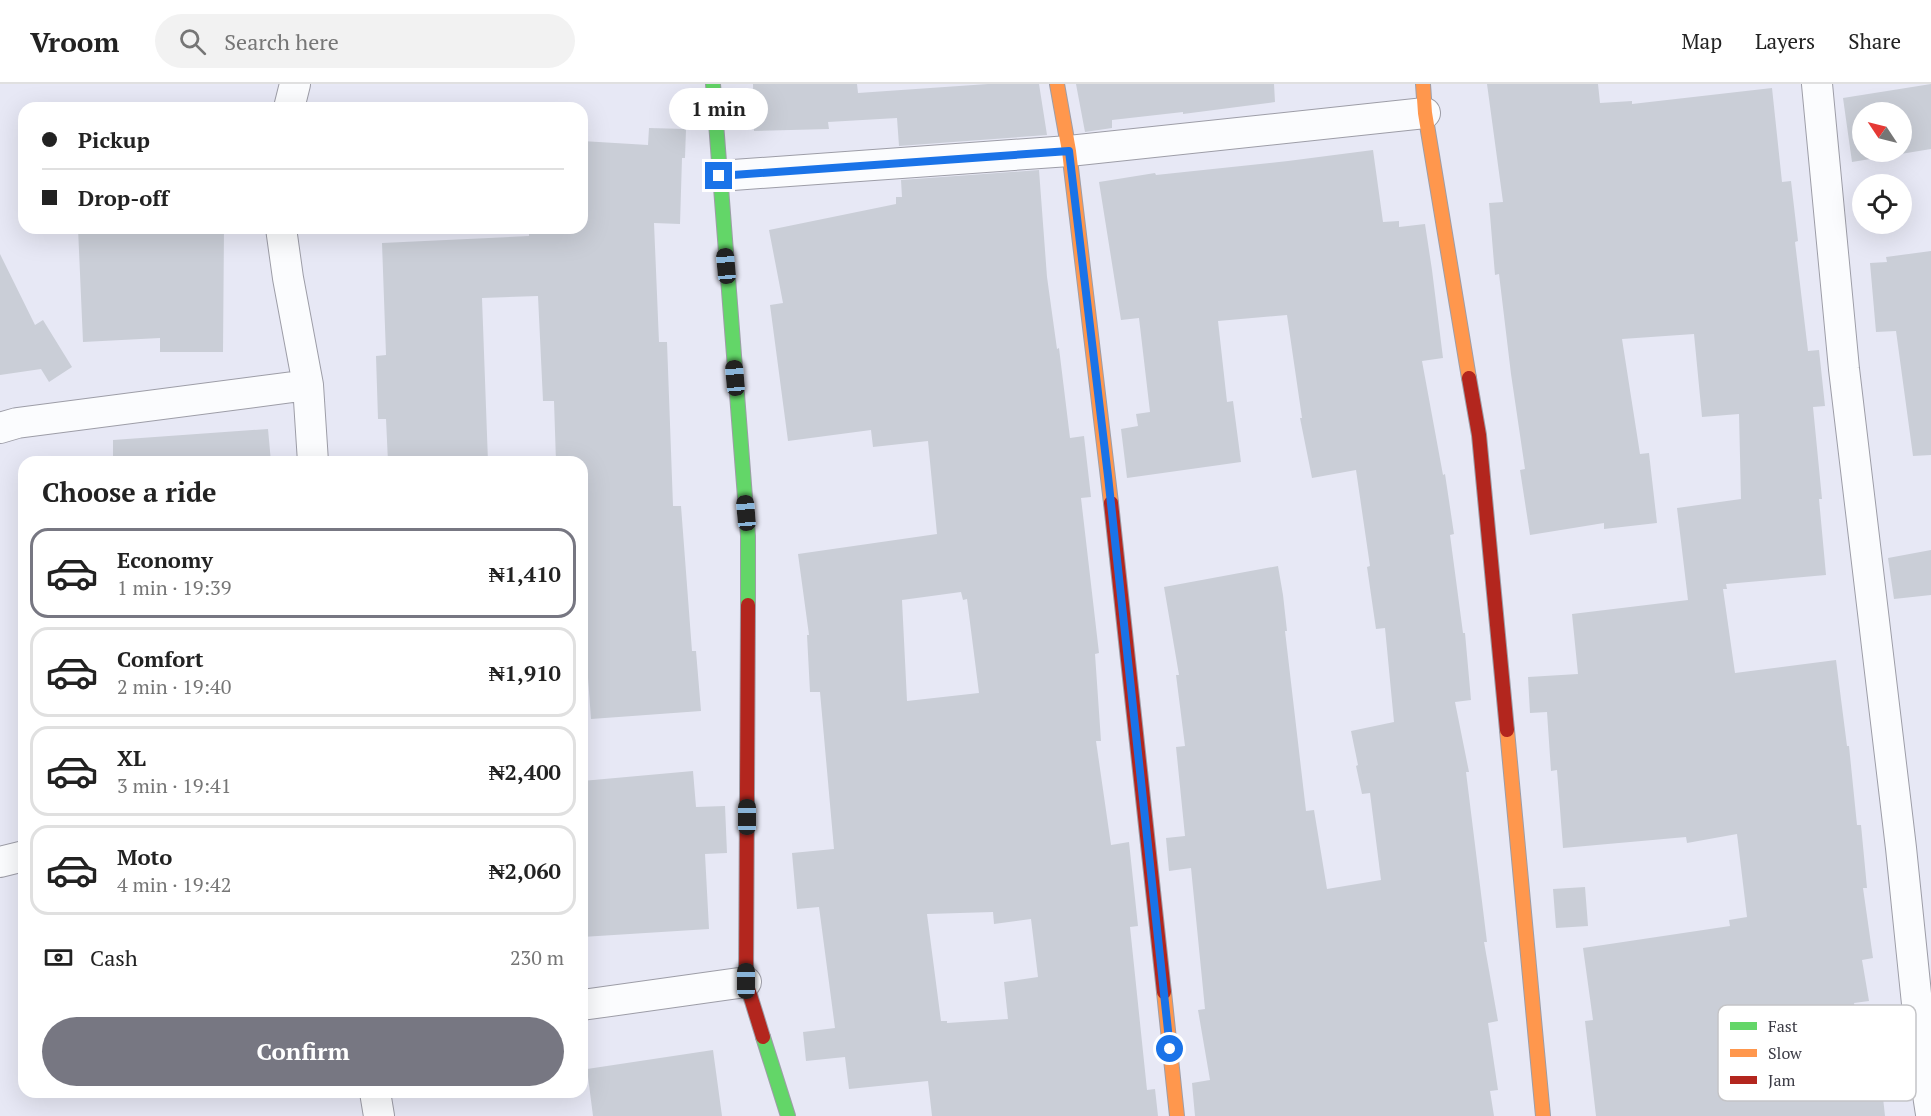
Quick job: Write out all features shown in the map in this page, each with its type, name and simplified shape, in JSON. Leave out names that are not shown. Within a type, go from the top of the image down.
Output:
[{"type":"street","points":[[290,102],[295,84]]},
{"type":"street","points":[[714,84],[747,536],[746,981],[788,1116]]},
{"type":"street","points":[[1057,84],[1069,151],[1108,476],[1177,1116]]},
{"type":"street","points":[[1817,84],[1844,369],[1901,848],[1923,1062],[1931,1114]]},
{"type":"street","points":[[719,176],[1069,151],[1424,98],[1479,435],[1543,1116]]},
{"type":"street","points":[[282,234],[308,385],[313,456]]},
{"type":"street","points":[[0,428],[17,423],[308,385]]},
{"type":"street","points":[[0,862],[18,858]]},
{"type":"street","points":[[588,1004],[746,981]]},
{"type":"street","points":[[376,1098],[378,1116]]},
{"type":"building","points":[[753,84],[857,84],[858,93],[988,84],[1039,84],[1047,135],[899,146],[897,118],[828,122],[829,129],[754,131]]},
{"type":"building","points":[[1076,84],[1274,84],[1275,102],[1183,114],[1183,112],[1112,120],[1112,128],[1085,132]]},
{"type":"building","points":[[1487,84],[1598,84],[1600,103],[1632,101],[1632,104],[1772,88],[1782,182],[1791,181],[1798,241],[1795,242],[1808,351],[1819,350],[1825,406],[1813,407],[1822,499],[1819,499],[1826,575],[1726,584],[1727,589],[1723,589],[1735,673],[1836,660],[1847,746],[1849,746],[1857,825],[1861,825],[1867,888],[1863,888],[1873,958],[1862,960],[1869,1001],[1854,1003],[1854,1005],[1718,1005],[1718,1101],[1883,1101],[1885,1116],[1596,1116],[1585,1021],[1593,1020],[1583,948],[1730,926],[1729,920],[1747,917],[1737,834],[1687,843],[1686,837],[1563,848],[1557,770],[1551,771],[1547,712],[1530,713],[1528,677],[1578,674],[1572,614],[1688,600],[1677,508],[1741,499],[1739,414],[1702,417],[1694,334],[1622,339],[1640,454],[1649,453],[1657,523],[1604,529],[1604,523],[1530,535],[1520,470],[1525,469],[1499,274],[1495,275],[1489,203],[1503,202]]},
{"type":"building","points":[[1931,84],[1931,149],[1912,152],[1912,102],[1852,102],[1852,162],[1843,98]]},
{"type":"building","points":[[649,128],[686,129],[685,158],[682,158],[680,224],[654,223],[659,342],[667,342],[673,506],[681,506],[692,651],[696,651],[701,711],[591,719],[588,678],[588,456],[556,456],[554,401],[543,401],[538,296],[482,298],[488,456],[388,456],[386,419],[378,419],[376,356],[386,355],[382,243],[529,236],[529,234],[588,234],[588,141],[648,145]]},
{"type":"building","points":[[1373,150],[1383,222],[1399,221],[1399,227],[1425,224],[1432,270],[1443,358],[1422,361],[1443,475],[1445,474],[1454,534],[1450,535],[1463,633],[1465,633],[1471,700],[1455,702],[1469,772],[1466,772],[1487,942],[1484,942],[1498,1021],[1488,1023],[1498,1090],[1490,1091],[1494,1116],[1195,1116],[1192,1083],[1210,1080],[1198,1010],[1205,1009],[1191,868],[1169,871],[1166,838],[1185,836],[1176,747],[1185,746],[1176,675],[1179,675],[1164,587],[1278,566],[1306,811],[1314,810],[1327,889],[1381,880],[1370,793],[1362,794],[1351,731],[1394,722],[1385,628],[1376,629],[1367,567],[1370,566],[1356,470],[1312,478],[1300,418],[1302,418],[1287,315],[1218,321],[1227,402],[1233,401],[1241,462],[1127,478],[1121,429],[1138,426],[1136,414],[1150,412],[1139,318],[1121,320],[1099,182],[1155,173],[1156,175]]},
{"type":"building","points":[[1039,170],[1047,277],[1057,349],[1059,348],[1070,438],[1084,436],[1091,497],[1081,498],[1099,653],[1095,654],[1101,741],[1096,741],[1111,845],[1129,842],[1138,926],[1130,927],[1147,1090],[1155,1089],[1158,1116],[932,1116],[928,1081],[849,1089],[845,1057],[806,1061],[803,1032],[835,1028],[819,907],[797,909],[792,853],[834,849],[820,692],[810,692],[807,635],[809,635],[798,554],[937,534],[928,441],[873,447],[871,430],[788,441],[770,305],[783,303],[769,230],[896,204],[896,197],[902,197],[901,180]],"holes":[[[961,592],[963,600],[967,599],[979,693],[907,701],[902,600]],[[993,912],[994,924],[1031,919],[1038,977],[1004,982],[1008,1019],[947,1023],[947,1021],[941,1021],[927,914]]]},
{"type":"building","points":[[78,234],[224,234],[223,352],[160,352],[160,338],[83,342]]},
{"type":"building","points":[[1931,251],[1931,455],[1913,456],[1896,331],[1876,332],[1870,263],[1887,262],[1886,257]]},
{"type":"building","points":[[0,254],[35,325],[43,320],[72,367],[49,382],[41,369],[0,375]]},
{"type":"building","points":[[268,429],[270,456],[113,456],[113,440]]},
{"type":"building","points":[[1931,550],[1931,595],[1894,599],[1888,558]]},
{"type":"building","points":[[693,771],[696,807],[725,806],[727,853],[705,854],[709,929],[588,937],[588,780]]},
{"type":"building","points":[[1585,887],[1588,926],[1556,928],[1553,889]]},
{"type":"building","points":[[713,1050],[722,1116],[593,1116],[588,1069]]},
{"type":"traffic: fast","points":[[713,84],[748,536],[748,605]]},
{"type":"traffic: fast","points":[[763,1037],[788,1116]]},
{"type":"traffic: slow","points":[[1057,84],[1069,151],[1111,503]]},
{"type":"traffic: slow","points":[[1423,84],[1425,113],[1469,378]]},
{"type":"traffic: slow","points":[[1507,730],[1543,1116]]},
{"type":"traffic: slow","points":[[1164,992],[1177,1116]]},
{"type":"traffic: jam","points":[[1469,378],[1479,435],[1507,730]]},
{"type":"traffic: jam","points":[[1111,503],[1164,992]]},
{"type":"traffic: jam","points":[[748,605],[746,982],[763,1037]]},
{"type":"route","points":[[719,176],[1069,151],[1108,476],[1170,1049]]}]
